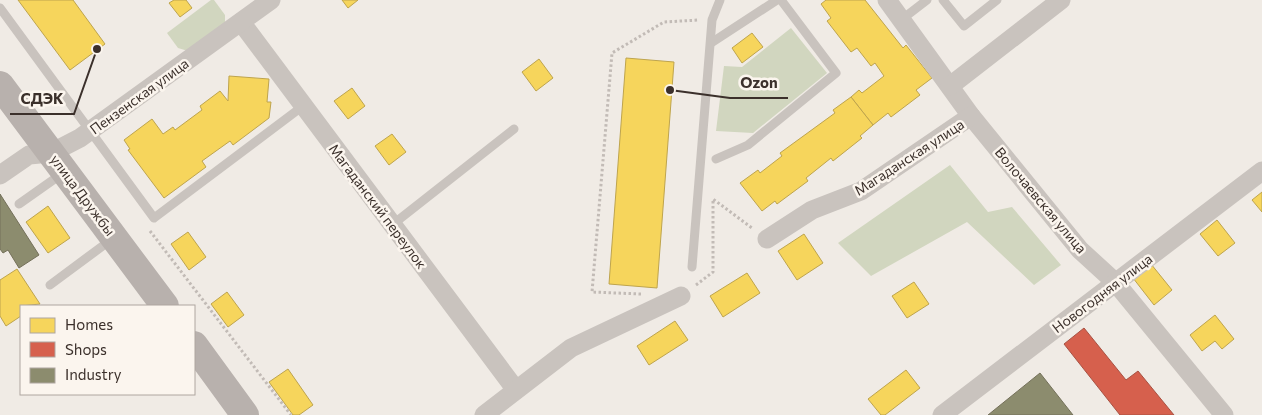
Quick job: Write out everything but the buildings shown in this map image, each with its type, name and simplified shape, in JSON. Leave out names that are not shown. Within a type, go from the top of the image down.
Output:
[{"type":"main road","name":"улица Дружбы","points":[[0,85],[164,305]]},
{"type":"main road","points":[[195,347],[245,415]]},
{"type":"street","name":"Пензенская улица","points":[[0,175],[29,155],[58,162],[90,131],[271,0]]},
{"type":"street","name":"Волочаевская улица","points":[[887,0],[971,116],[1080,250],[1115,282],[1224,415]]},
{"type":"street","points":[[950,86],[1062,0]]},
{"type":"street","name":"Магаданский переулок","points":[[241,22],[516,390]]},
{"type":"street","name":"Магаданская улица","points":[[766,239],[812,210],[861,191],[971,116]]},
{"type":"street","name":"Новогодняя улица","points":[[942,415],[1262,171]]},
{"type":"street","points":[[484,415],[571,348],[681,296]]},
{"type":"lane","points":[[692,268],[712,20],[720,0]]},
{"type":"lane","points":[[711,43],[777,0]]},
{"type":"lane","points":[[716,159],[748,145],[836,73],[781,0]]},
{"type":"lane","points":[[901,20],[927,0]]},
{"type":"lane","points":[[943,0],[964,26],[997,0]]},
{"type":"lane","points":[[0,8],[154,218],[303,106]]},
{"type":"lane","points":[[392,224],[514,130]]},
{"type":"lane","points":[[19,204],[58,162]]},
{"type":"lane","points":[[50,286],[114,238]]},
{"type":"path","points":[[642,294],[592,292],[612,53],[664,22],[712,20]]},
{"type":"path","points":[[681,296],[713,272],[713,199],[766,239]]},
{"type":"green space","points":[[211,0],[214,0],[225,15],[225,24],[188,51],[178,48],[167,33]]},
{"type":"green space","points":[[791,28],[827,73],[753,133],[716,131],[724,66],[742,67]]},
{"type":"green space","points":[[950,165],[988,212],[1012,207],[1061,265],[1034,285],[967,222],[871,276],[838,243]]},
{"type":"place","name":"СДЭК","points":[[97,49]]},
{"type":"place","name":"Ozon","points":[[670,90]]}]
